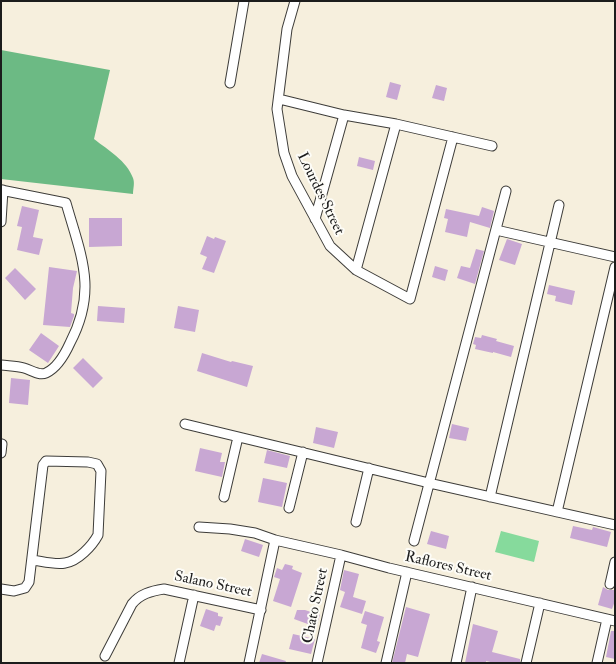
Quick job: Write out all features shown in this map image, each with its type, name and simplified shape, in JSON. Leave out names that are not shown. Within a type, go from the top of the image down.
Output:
[{"type":"street","points":[[230,83],[244,1]]},
{"type":"street","name":"Lourdes Street","points":[[295,1],[287,29],[278,109],[284,153],[292,176],[330,246],[356,270],[410,299],[453,137]]},
{"type":"street","points":[[279,98],[344,115],[396,124],[492,146]]},
{"type":"street","points":[[314,219],[344,115]]},
{"type":"street","points":[[356,270],[396,124]]},
{"type":"street","points":[[1,222],[2,190],[66,202],[83,261],[86,279],[83,314],[64,356],[53,368],[45,374],[38,374],[25,368],[1,365]]},
{"type":"street","points":[[414,542],[506,190]]},
{"type":"street","points":[[490,497],[559,204]]},
{"type":"street","points":[[496,230],[615,258]]},
{"type":"street","points":[[557,512],[615,267]]},
{"type":"street","points":[[185,424],[429,483],[615,525]]},
{"type":"street","points":[[224,497],[238,437]]},
{"type":"street","points":[[289,508],[303,452]]},
{"type":"street","points":[[1,589],[14,591],[25,588],[29,582],[43,465],[46,461],[97,464],[101,471],[98,535],[94,544],[79,556],[64,564],[32,560]]},
{"type":"street","points":[[356,522],[369,468]]},
{"type":"street","name":"Raflores Street","points":[[199,527],[256,533],[275,540],[341,554],[407,572],[611,620]]},
{"type":"street","points":[[249,663],[275,540]]},
{"type":"street","name":"Chato Street","points":[[317,663],[341,554]]},
{"type":"street","points":[[610,584],[615,562]]},
{"type":"street","points":[[386,663],[407,572]]},
{"type":"street","points":[[456,663],[472,587]]},
{"type":"street","name":"Salano Street","points":[[105,656],[136,598],[149,592],[164,589],[261,610]]},
{"type":"street","points":[[179,663],[194,595]]},
{"type":"street","points":[[526,663],[540,604]]},
{"type":"street","points":[[597,663],[611,620]]},
{"type":"green space","points":[[1,50],[110,70],[94,139],[126,166],[134,180],[133,194],[1,179]]},
{"type":"green space","points":[[501,531],[539,541],[534,562],[495,552]]},
{"type":"building","points":[[390,82],[401,85],[397,100],[386,97]]},
{"type":"building","points":[[436,85],[447,88],[444,101],[432,98]]},
{"type":"building","points":[[359,157],[375,161],[373,170],[357,166]]},
{"type":"building","points":[[22,206],[39,210],[33,237],[43,239],[39,255],[17,250],[22,227],[17,226]]},
{"type":"building","points":[[482,207],[494,211],[490,228],[470,222],[467,237],[445,232],[448,219],[444,218],[446,209],[479,216]]},
{"type":"building","points":[[89,218],[122,218],[122,246],[89,247]]},
{"type":"building","points":[[207,236],[226,241],[214,273],[202,269],[207,257],[200,254]]},
{"type":"building","points":[[507,239],[522,244],[515,265],[499,260]]},
{"type":"building","points":[[476,249],[484,251],[475,284],[457,278],[461,266],[470,268]]},
{"type":"building","points":[[435,266],[448,270],[445,281],[432,277]]},
{"type":"building","points":[[49,267],[77,271],[73,288],[71,313],[74,316],[70,327],[43,325]]},
{"type":"building","points":[[15,268],[36,289],[25,300],[5,278]]},
{"type":"building","points":[[549,285],[575,291],[572,305],[555,301],[556,296],[547,294]]},
{"type":"building","points":[[98,306],[125,308],[124,323],[97,321]]},
{"type":"building","points":[[178,306],[199,310],[195,332],[174,328]]},
{"type":"building","points":[[41,333],[59,346],[48,363],[29,350]]},
{"type":"building","points":[[482,335],[514,346],[511,357],[475,349],[476,345],[473,344],[475,337],[481,338]]},
{"type":"building","points":[[202,353],[231,362],[253,366],[247,387],[197,371]]},
{"type":"building","points":[[83,358],[103,378],[93,388],[73,368]]},
{"type":"building","points":[[11,378],[30,380],[28,405],[9,403]]},
{"type":"building","points":[[452,424],[469,428],[466,441],[449,438]]},
{"type":"building","points":[[316,427],[338,432],[334,448],[313,443]]},
{"type":"building","points":[[200,448],[222,453],[220,462],[225,462],[222,477],[195,471]]},
{"type":"building","points":[[267,450],[290,456],[287,468],[264,463]]},
{"type":"building","points":[[263,478],[287,483],[282,507],[258,502]]},
{"type":"building","points":[[573,526],[592,530],[593,527],[611,532],[607,547],[570,538]]},
{"type":"building","points":[[431,531],[449,536],[446,549],[427,544]]},
{"type":"building","points":[[245,539],[263,545],[259,557],[241,551]]},
{"type":"building","points":[[285,564],[293,566],[292,569],[302,573],[291,607],[273,601],[280,579],[274,577],[277,568],[282,570]]},
{"type":"building","points":[[344,570],[359,574],[353,597],[366,601],[362,614],[340,607],[345,592],[340,590]]},
{"type":"building","points":[[603,587],[608,590],[615,590],[615,601],[612,609],[598,605]]},
{"type":"building","points":[[406,607],[430,614],[418,657],[407,654],[405,663],[392,663]]},
{"type":"building","points":[[206,609],[223,617],[220,626],[216,625],[214,631],[200,626]]},
{"type":"building","points":[[297,610],[305,610],[320,615],[316,627],[294,619]]},
{"type":"building","points":[[365,611],[384,617],[377,641],[380,642],[376,653],[361,648],[367,625],[361,623]]},
{"type":"building","points":[[473,624],[498,631],[492,652],[520,659],[520,663],[486,661],[486,663],[465,663]]},
{"type":"building","points":[[611,631],[615,631],[615,659],[606,657]]},
{"type":"building","points":[[293,634],[315,639],[311,654],[289,649]]},
{"type":"building","points":[[262,654],[286,661],[285,663],[259,663]]}]
